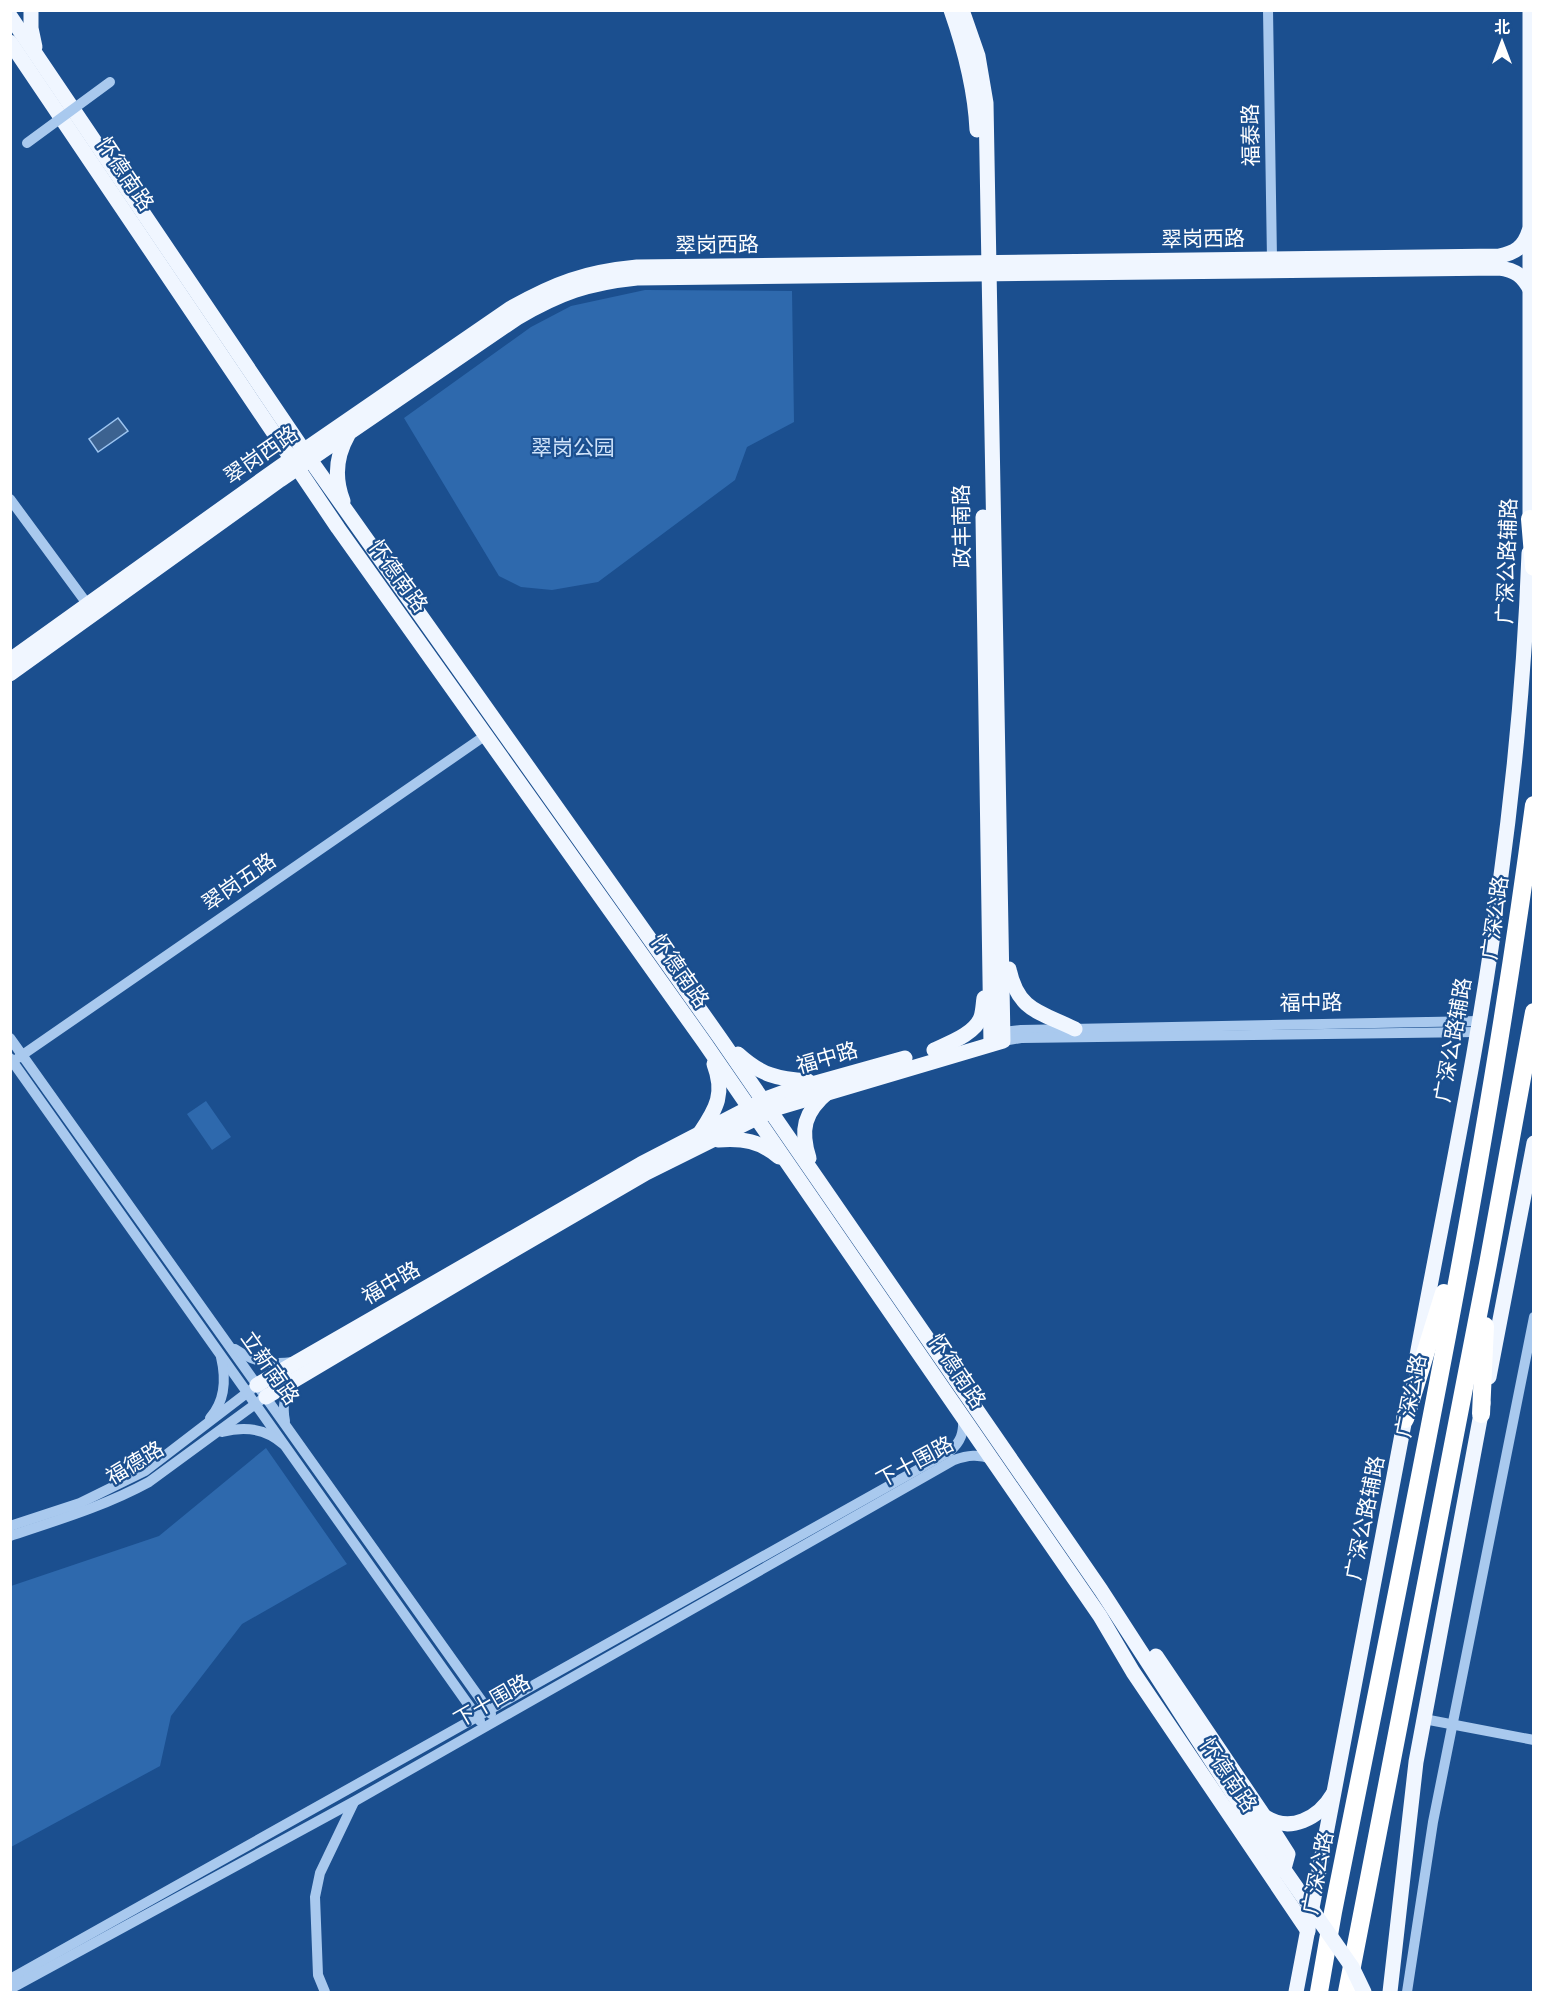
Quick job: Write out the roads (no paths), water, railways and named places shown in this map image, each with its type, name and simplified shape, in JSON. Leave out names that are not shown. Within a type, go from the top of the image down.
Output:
[{"type":"highway","points":[[1530,519],[1533,567]]},
{"type":"highway","name":"广深公路","points":[[1319,1992],[1468,1220],[1507,993],[1533,805]]},
{"type":"highway","points":[[1347,1992],[1488,1264],[1533,1012]]},
{"type":"highway","points":[[1405,1419],[1468,1220]]},
{"type":"highway","points":[[1481,1414],[1488,1264]]},
{"type":"main road","points":[[10,51],[33,62],[31,10]]},
{"type":"main road","name":"政丰南路","points":[[951,10],[969,65],[974,93],[984,268],[1001,927],[997,1038]]},
{"type":"main road","name":"政丰南路","points":[[962,10],[978,56],[986,103],[984,268],[989,882],[997,1038]]},
{"type":"main road","name":"广深公路辅路","points":[[1296,1992],[1478,1027],[1500,884],[1526,626],[1530,519],[1530,10]]},
{"type":"main road","name":"怀德南路","points":[[10,16],[33,62],[486,735],[704,1042],[818,1178],[1101,1590],[1257,1831],[1352,1967],[1364,1992]]},
{"type":"main road","name":"怀德南路","points":[[10,42],[33,62]]},
{"type":"main road","name":"翠岗西路","points":[[10,674],[511,308],[544,289],[575,277],[602,270],[637,267],[984,268],[1473,263],[1511,254],[1520,248],[1530,229]]},
{"type":"main road","name":"翠岗西路","points":[[10,660],[300,460],[350,433],[517,318],[549,300],[605,281],[637,278],[1272,259],[1473,263],[1518,274],[1526,281],[1531,291]]},
{"type":"main road","points":[[348,515],[339,489],[337,466],[341,447],[350,433]]},
{"type":"main road","name":"怀德南路","points":[[300,460],[348,515],[720,1038],[797,1174],[1100,1616],[1133,1672],[1308,1931]]},
{"type":"main road","points":[[934,1050],[976,1026],[981,1017],[985,992],[982,903],[989,882]]},
{"type":"main road","points":[[1001,927],[1013,987],[1021,999],[1027,1006],[1076,1029]]},
{"type":"main road","points":[[720,1038],[762,1073],[825,1086],[807,1116],[805,1125],[805,1145],[818,1178]]},
{"type":"main road","name":"福中路","points":[[257,1394],[298,1378],[706,1137],[761,1109],[934,1050],[997,1038]]},
{"type":"main road","name":"福中路","points":[[825,1086],[997,1038]]},
{"type":"main road","points":[[704,1042],[717,1073],[720,1089],[706,1137],[762,1144],[797,1174]]},
{"type":"main road","name":"福中路","points":[[257,1394],[312,1353],[641,1164],[706,1137]]},
{"type":"main road","points":[[1390,1992],[1412,1790],[1481,1414],[1518,1233],[1533,1143]]},
{"type":"main road","name":"怀德南路","points":[[1101,1590],[1157,1657],[1264,1816],[1277,1823],[1299,1823],[1322,1809],[1336,1789]]},
{"type":"main road","points":[[1260,1861],[1268,1868],[1275,1869],[1285,1865],[1288,1858],[1285,1847],[1264,1816]]},
{"type":"street","name":"福泰路","points":[[1268,10],[1272,259]]},
{"type":"street","points":[[27,142],[110,82]]},
{"type":"street","points":[[10,499],[88,605]]},
{"type":"street","name":"翠岗五路","points":[[15,1058],[486,735]]},
{"type":"street","name":"福中路","points":[[997,1038],[1021,1029],[1478,1027]]},
{"type":"street","name":"福中路","points":[[997,1038],[1478,1027]]},
{"type":"street","name":"立新南路","points":[[10,1038],[15,1058],[210,1338],[289,1429],[497,1721]]},
{"type":"street","name":"立新南路","points":[[15,1058],[222,1335],[290,1451],[486,1728]]},
{"type":"street","points":[[1407,1992],[1433,1822],[1533,1317]]},
{"type":"street","points":[[222,1335],[236,1350],[253,1360],[273,1364],[292,1362],[312,1353]]},
{"type":"street","points":[[201,1429],[214,1414],[223,1396],[225,1376],[221,1357],[210,1338]]},
{"type":"street","points":[[289,1429],[283,1407],[285,1396],[298,1378]]},
{"type":"street","name":"福德路","points":[[10,1526],[80,1503],[145,1471],[201,1429],[257,1394]]},
{"type":"street","name":"福德路","points":[[10,1536],[95,1508],[149,1482],[213,1434],[257,1394]]},
{"type":"street","name":"下十围路","points":[[10,1979],[949,1452],[962,1437],[963,1417]]},
{"type":"street","points":[[213,1434],[237,1428],[251,1429],[276,1439],[290,1451]]},
{"type":"street","name":"下十围路","points":[[10,1989],[486,1728],[954,1460],[973,1455],[982,1455],[992,1459]]},
{"type":"street","points":[[1424,1719],[1533,1740]]},
{"type":"street","points":[[325,1992],[318,1974],[315,1896],[320,1873],[355,1801]]},
{"type":"park label","name":"翠岗公园","points":[[573,448]]}]
